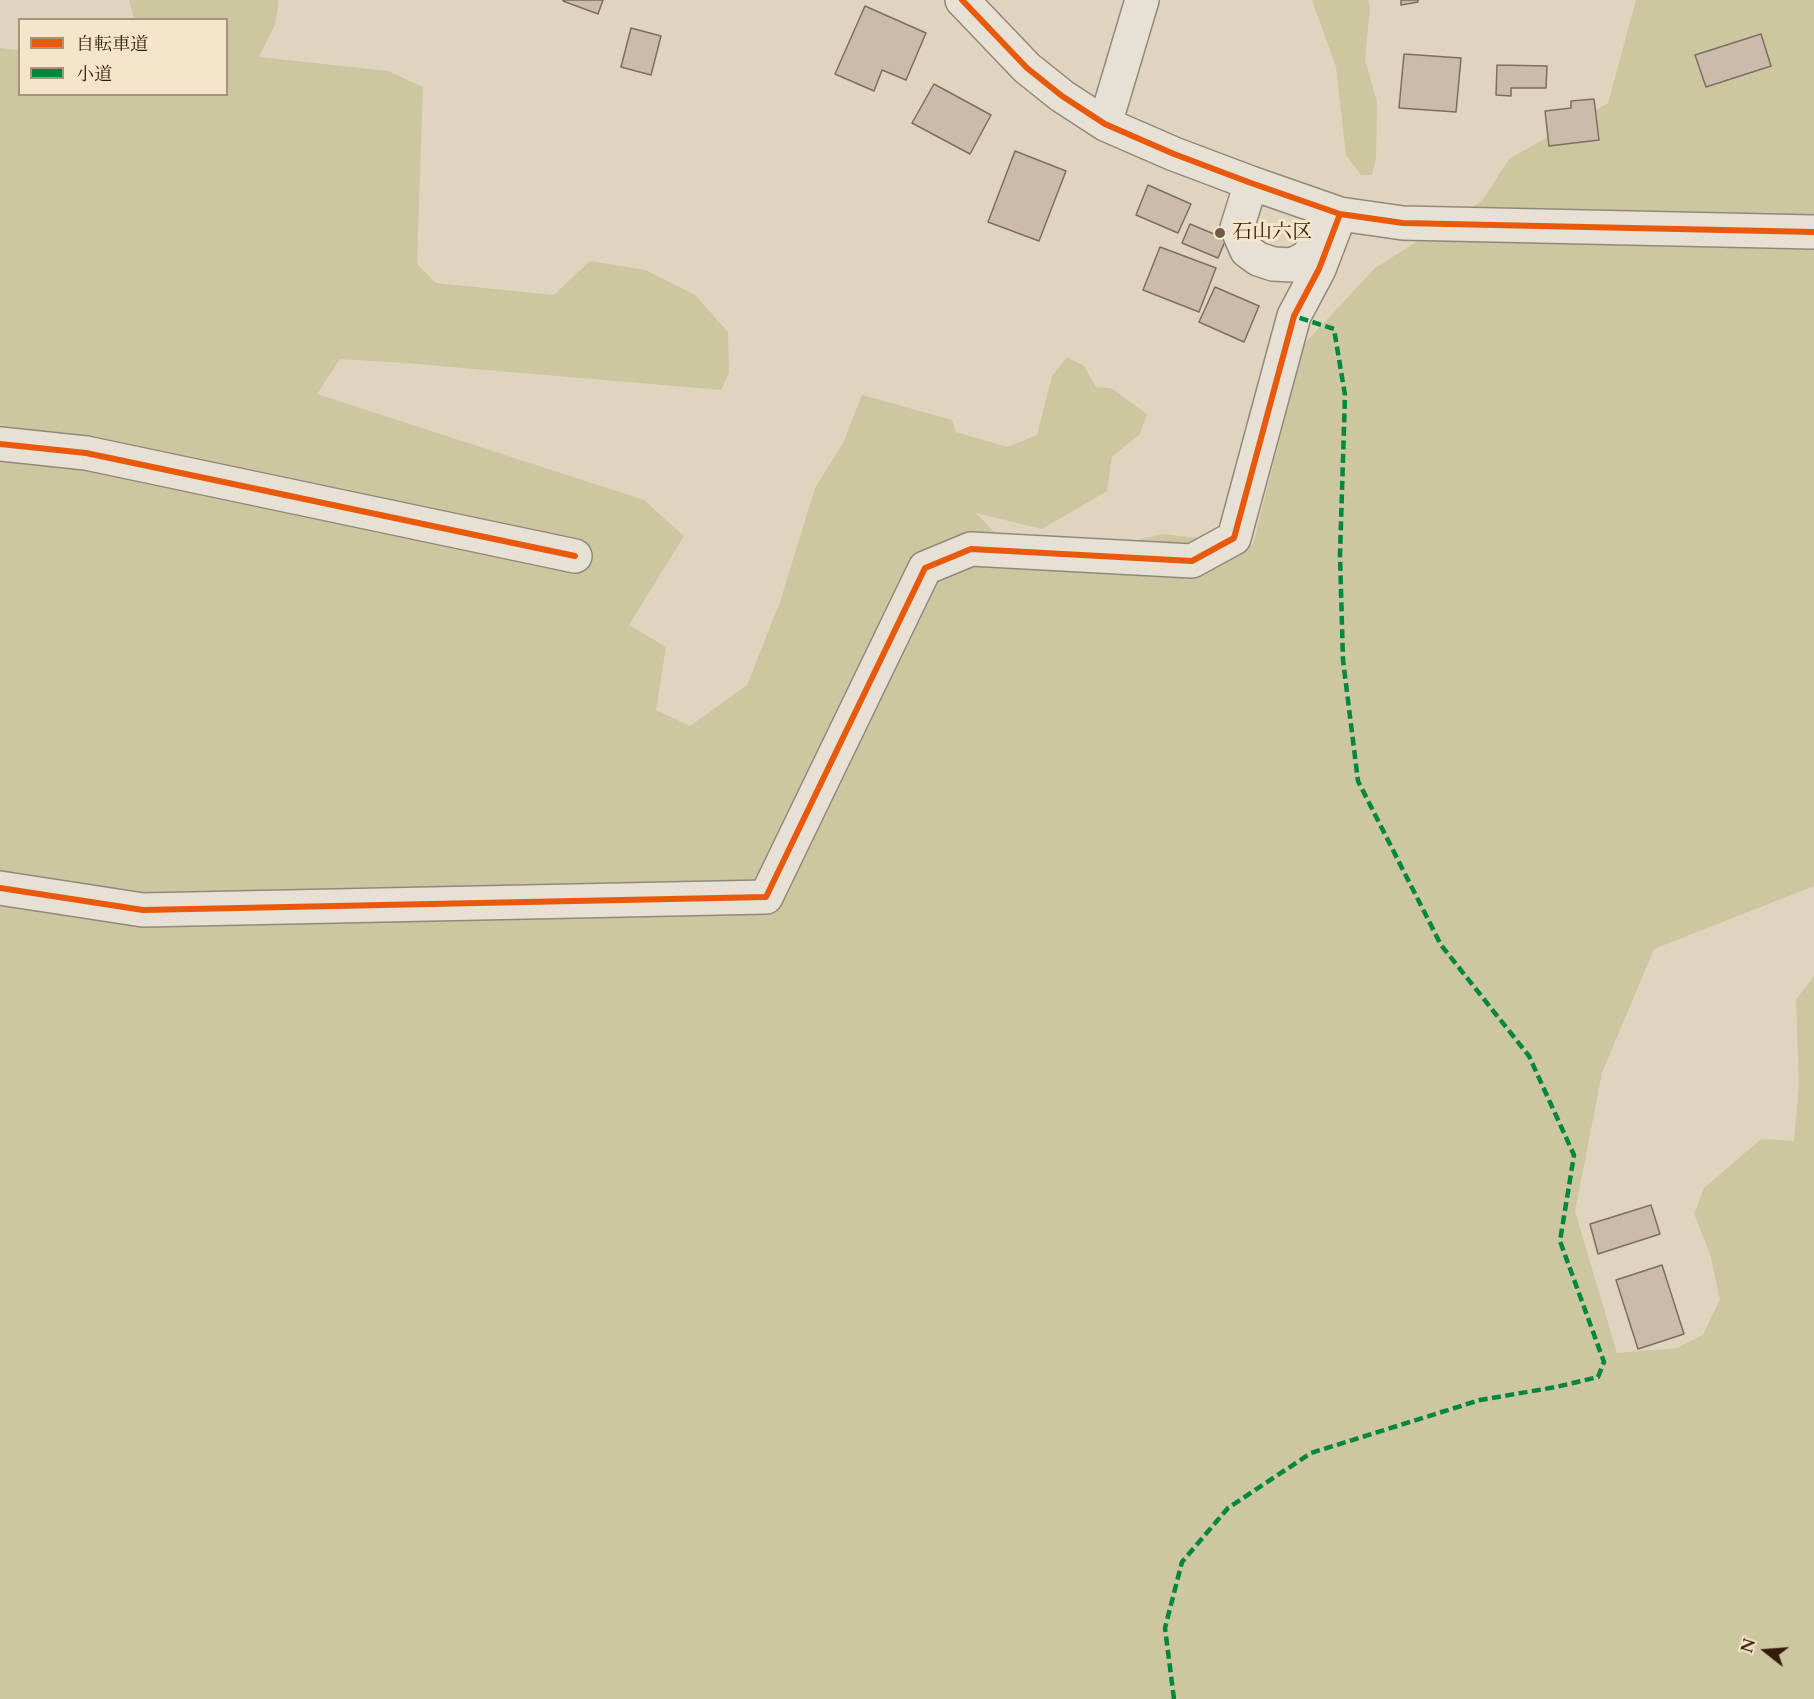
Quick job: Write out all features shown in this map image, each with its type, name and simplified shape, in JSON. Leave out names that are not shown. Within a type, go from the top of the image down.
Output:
[{"type":"street","points":[[962,0],[1027,68],[1062,96],[1105,124],[1174,154],[1340,214],[1402,223],[1814,232]]},
{"type":"street","points":[[1105,124],[1142,0]]},
{"type":"street","points":[[1251,183],[1237,228],[1247,251],[1265,261],[1292,265],[1306,258],[1340,214]]},
{"type":"street","points":[[0,888],[142,910],[766,897],[925,568],[971,549],[1192,561],[1234,538],[1294,316],[1319,269],[1340,214]]},
{"type":"street","points":[[0,444],[86,453],[575,556]]},
{"type":"shaded area","points":[[129,0],[279,0],[275,25],[259,57],[388,71],[423,87],[417,264],[436,283],[554,295],[590,261],[645,270],[695,295],[728,332],[729,373],[721,390],[340,359],[317,394],[644,500],[684,536],[629,625],[666,647],[656,710],[690,726],[747,685],[780,602],[815,488],[843,443],[862,395],[952,420],[956,432],[1007,447],[1037,435],[1052,376],[1067,357],[1084,366],[1096,387],[1111,388],[1147,414],[1140,434],[1112,457],[1107,491],[1042,529],[976,513],[1027,567],[1162,534],[1253,544],[1304,344],[1375,268],[1482,201],[1509,159],[1608,103],[1636,0],[1814,0],[1814,886],[1654,949],[1602,1073],[1575,1211],[1617,1353],[1677,1348],[1703,1335],[1720,1299],[1710,1254],[1694,1214],[1704,1188],[1761,1139],[1794,1141],[1799,1086],[1796,1000],[1814,976],[1814,1699],[0,1699],[0,48],[18,50],[18,96],[228,96],[228,18],[134,18]]},
{"type":"shaded area","points":[[1312,0],[1368,0],[1370,7],[1365,60],[1377,102],[1376,158],[1372,175],[1361,175],[1346,155],[1336,67]]},
{"type":"building","points":[[563,0],[603,0],[598,14]]},
{"type":"building","points":[[1401,0],[1418,0],[1418,2],[1401,5]]},
{"type":"building","points":[[865,6],[926,33],[906,80],[882,70],[874,91],[835,74]]},
{"type":"building","points":[[631,28],[661,36],[651,75],[621,67]]},
{"type":"building","points":[[1761,34],[1771,66],[1706,87],[1695,55]]},
{"type":"building","points":[[1404,54],[1461,58],[1456,112],[1399,108]]},
{"type":"building","points":[[1497,65],[1547,66],[1546,88],[1511,88],[1511,96],[1496,95]]},
{"type":"building","points":[[934,84],[991,115],[970,154],[912,123]]},
{"type":"building","points":[[1594,99],[1599,140],[1549,146],[1545,111],[1571,108],[1571,101]]},
{"type":"building","points":[[1015,151],[1066,171],[1039,241],[988,222]]},
{"type":"building","points":[[1148,185],[1191,204],[1178,233],[1136,215]]},
{"type":"building","points":[[1190,224],[1226,239],[1218,258],[1182,243]]},
{"type":"building","points":[[1160,247],[1216,268],[1199,312],[1143,290]]},
{"type":"building","points":[[1215,287],[1259,306],[1244,342],[1199,322]]},
{"type":"building","points":[[1651,1205],[1660,1234],[1598,1254],[1590,1224]]},
{"type":"building","points":[[1662,1265],[1684,1334],[1638,1349],[1616,1280]]},
{"type":"marked path","points":[[1174,1699],[1165,1628],[1182,1562],[1228,1508],[1311,1453],[1480,1400],[1598,1377],[1604,1362],[1560,1241],[1574,1155],[1529,1056],[1441,945],[1358,781],[1343,660],[1340,555],[1345,395],[1334,329],[1294,316]]},
{"type":"cycle path","points":[[962,0],[1027,68],[1062,96],[1105,124],[1174,154],[1340,214],[1403,223],[1814,232]]},
{"type":"cycle path","points":[[0,888],[143,910],[766,897],[925,568],[971,549],[1192,561],[1234,538],[1294,316],[1319,269],[1340,214]]},
{"type":"cycle path","points":[[0,444],[86,453],[575,556]]},
{"type":"place","name":"石山六区","points":[[1220,233]]}]
